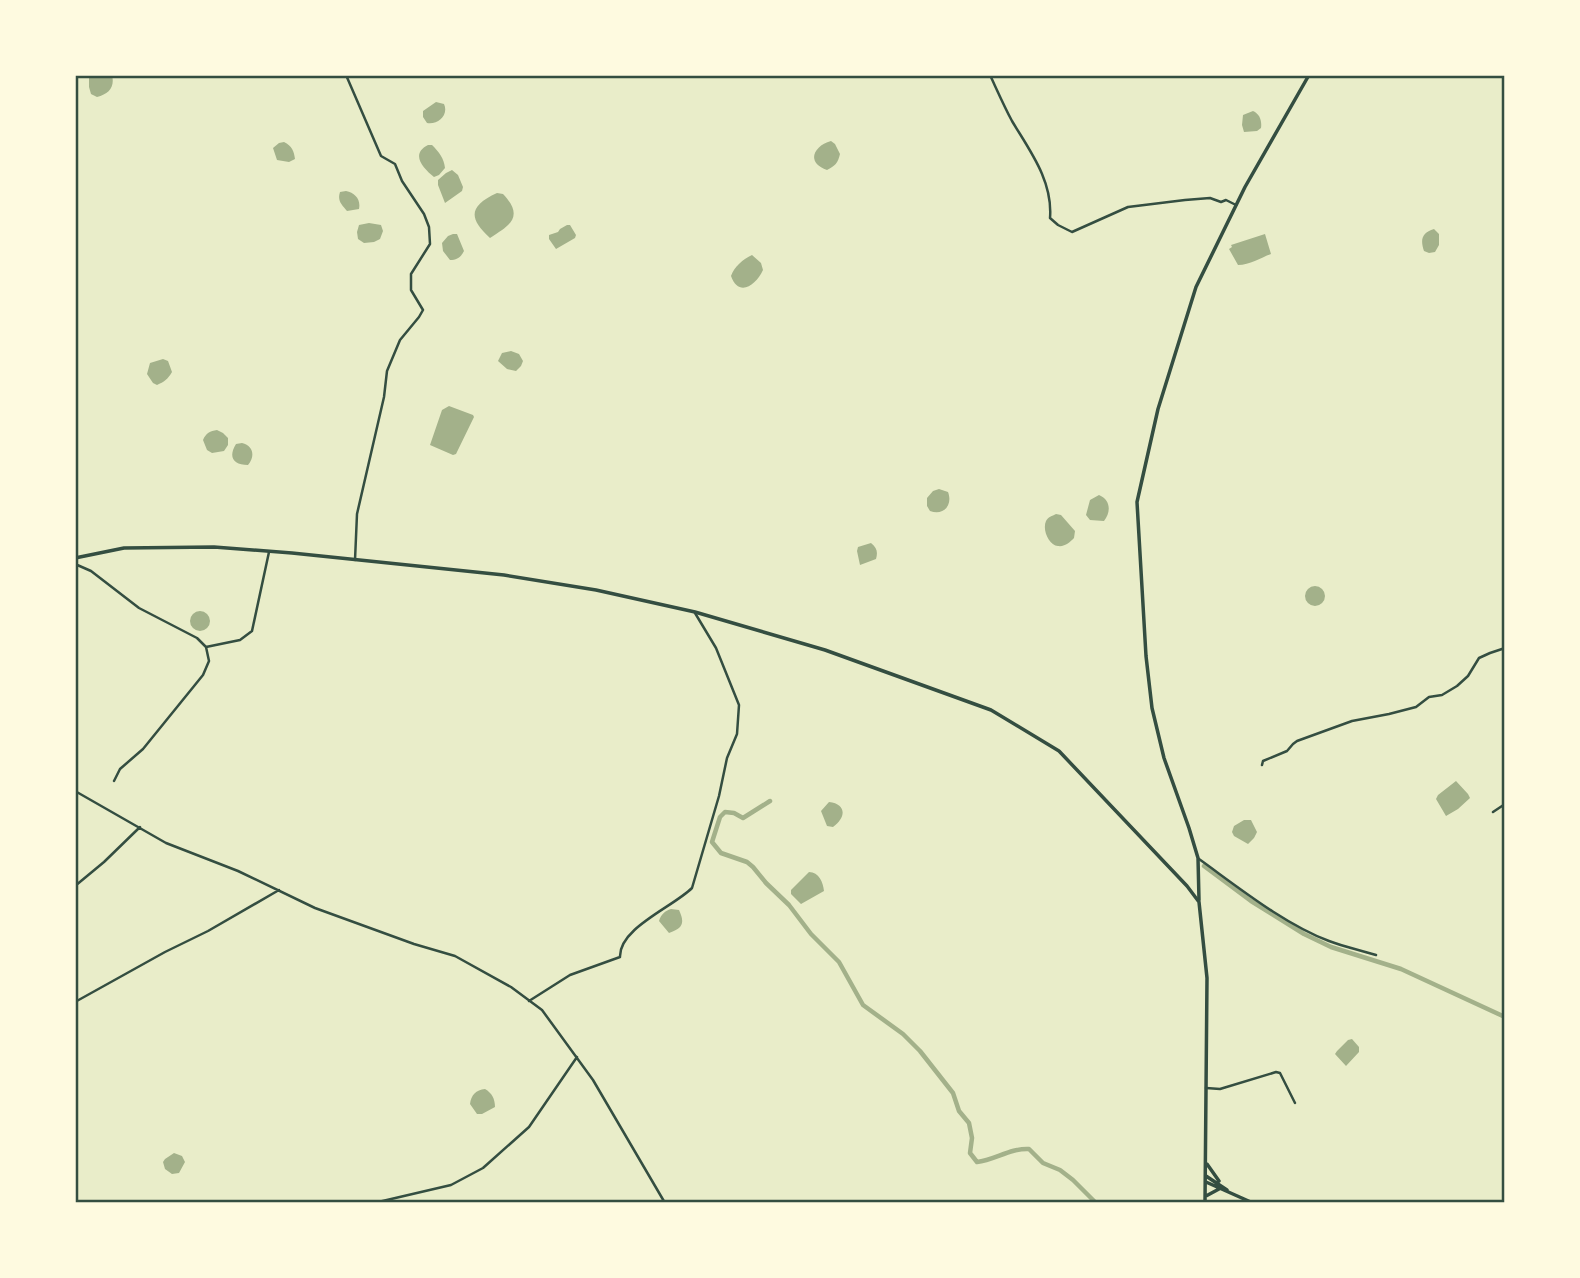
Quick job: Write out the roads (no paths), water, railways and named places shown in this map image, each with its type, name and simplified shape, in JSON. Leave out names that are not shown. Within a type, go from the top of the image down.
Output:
[{"type":"main road","points":[[1205,1203],[1207,978],[1199,902],[1198,858],[1164,758],[1152,708],[1146,656],[1137,502],[1158,409],[1189,306],[1236,205],[1309,75]]},
{"type":"main road","points":[[75,558],[124,548],[214,547],[504,575],[596,590],[695,612],[825,650],[991,710],[1059,751],[1199,902]]},
{"type":"main road","points":[[1206,1163],[1221,1187]]},
{"type":"main road","points":[[1206,1176],[1221,1187]]},
{"type":"main road","points":[[1206,1182],[1253,1203]]},
{"type":"main road","points":[[1206,1196],[1221,1187]]},
{"type":"street","points":[[346,75],[381,156],[395,164],[402,181],[424,214],[429,227],[430,244],[411,274],[411,290],[423,310],[400,340],[387,371],[384,397],[358,514],[355,560]]},
{"type":"street","points":[[990,75],[1011,118],[1036,158],[1047,194],[1050,218],[1058,225],[1072,232],[1128,207],[1165,201],[1210,198],[1221,202],[1226,200],[1236,205]]},
{"type":"street","points":[[206,647],[240,639],[251,631],[269,551]]},
{"type":"street","points":[[75,564],[91,571],[139,608],[197,638],[206,647],[209,661],[203,675],[143,750],[120,769],[114,781]]},
{"type":"street","points":[[529,1001],[570,975],[620,957],[624,940],[654,914],[692,888],[719,796],[727,758],[737,734],[740,705],[716,648],[695,612]]},
{"type":"street","points":[[1262,765],[1263,761],[1287,751],[1293,744],[1305,739],[1352,721],[1416,707],[1429,697],[1443,695],[1468,676],[1479,658],[1505,648]]},
{"type":"street","points":[[75,792],[166,842],[238,871],[315,908],[454,956],[511,987],[542,1010],[577,1057],[666,1203]]},
{"type":"street","points":[[1493,812],[1505,804]]},
{"type":"street","points":[[75,886],[139,827]]},
{"type":"street","points":[[1198,858],[1291,922],[1328,941],[1376,955]]},
{"type":"street","points":[[75,1002],[279,891]]},
{"type":"street","points":[[374,1203],[451,1185],[483,1168],[529,1127],[577,1057]]},
{"type":"street","points":[[1206,1088],[1220,1089],[1276,1072],[1280,1073],[1296,1103]]},
{"type":"waterway","points":[[770,801],[743,818],[725,812],[720,817],[712,842],[721,853],[747,862],[753,867],[839,962],[863,1005],[903,1034],[920,1051],[953,1093],[959,1111],[969,1123],[972,1138],[970,1153],[977,1162],[1015,1150],[1029,1149],[1043,1163],[1060,1170],[1073,1180],[1096,1203]]},
{"type":"waterway","points":[[1204,866],[1251,901],[1304,934],[1331,947],[1401,969],[1505,1017]]}]
